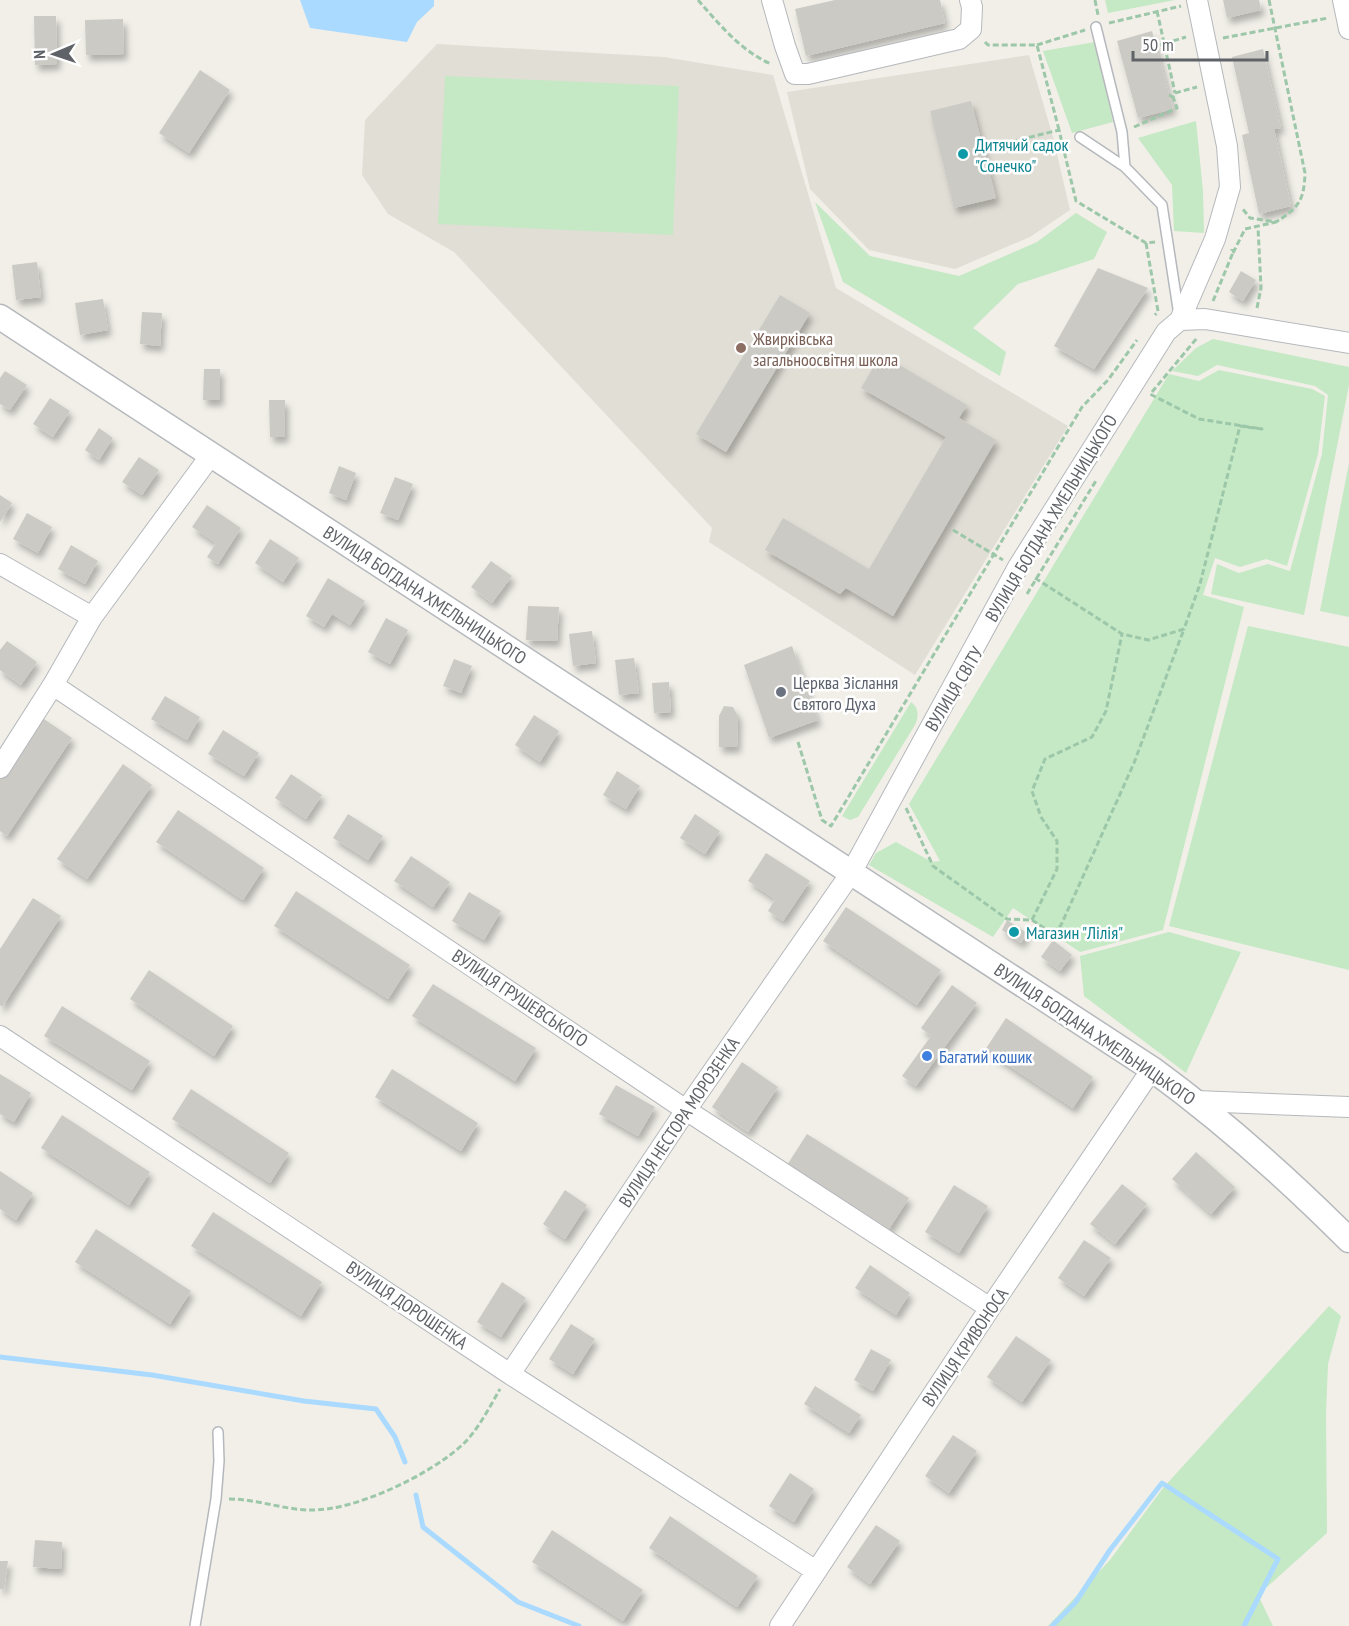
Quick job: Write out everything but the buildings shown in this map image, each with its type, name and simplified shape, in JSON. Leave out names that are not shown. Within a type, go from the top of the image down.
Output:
[{"type":"street","points":[[772,0],[795,74],[808,75],[959,39],[971,28],[970,0]]},
{"type":"street","points":[[1197,1],[1227,146],[1230,186],[1215,239],[1180,320],[1205,319],[1349,343]]},
{"type":"street","name":"ВУЛИЦЯ БОГДАНА ХМЕЛЬНИЦЬКОГО","points":[[0,317],[1152,1069],[1196,1101],[1305,1196],[1349,1240]]},
{"type":"street","name":"ВУЛИЦЯ БОГДАНА ХМЕЛЬНИЦЬКОГО","points":[[851,873],[1018,567],[1153,350],[1166,332],[1180,320]]},
{"type":"street","points":[[0,768],[92,617],[211,455]]},
{"type":"street","points":[[0,564],[92,617]]},
{"type":"street","name":"ВУЛИЦЯ ГРУШЕВСЬКОГО","points":[[52,685],[686,1110],[990,1308]]},
{"type":"street","name":"ВУЛИЦЯ НЕСТОРА МОРОЗЕНКА","points":[[510,1374],[686,1110],[851,873]]},
{"type":"street","name":"ВУЛИЦЯ ДОРОШЕНКА","points":[[0,1036],[510,1374],[816,1571]]},
{"type":"street","name":"ВУЛИЦЯ КРИВОНОСА","points":[[780,1626],[990,1308],[1152,1069]]},
{"type":"street","points":[[1196,1101],[1349,1107]]},
{"type":"lane","points":[[1096,27],[1122,132],[1125,167]]},
{"type":"lane","points":[[1080,137],[1125,167],[1162,205],[1180,320]]},
{"type":"lane","points":[[195,1626],[216,1499],[219,1461],[218,1432]]},
{"type":"path","points":[[698,0],[729,35],[762,60],[795,74]]},
{"type":"path","points":[[1232,255],[1245,229],[1276,222],[1293,211],[1304,193],[1305,173],[1269,0]]},
{"type":"path","points":[[971,28],[988,45],[1037,45],[1197,1]]},
{"type":"path","points":[[1122,132],[1177,108],[1172,95],[1157,11]]},
{"type":"path","points":[[1206,41],[1346,14]]},
{"type":"path","points":[[1156,46],[1186,37]]},
{"type":"path","points":[[1037,45],[1076,201],[1146,243],[1158,311],[1152,319]]},
{"type":"path","points":[[1172,95],[1197,87]]},
{"type":"path","points":[[994,146],[1059,130]]},
{"type":"path","points":[[1238,202],[1250,219],[1276,222]]},
{"type":"path","points":[[1255,327],[1260,288],[1258,226]]},
{"type":"path","points":[[903,802],[933,866],[1007,919],[1032,920],[1055,935],[1134,763],[1163,680],[1184,629],[1200,584],[1240,426],[1262,429],[1199,419],[1150,394],[1200,334],[1205,319]]},
{"type":"path","points":[[798,742],[822,820],[831,826],[1082,407],[1108,380],[1139,337]]},
{"type":"path","points":[[1024,599],[1102,472]]},
{"type":"path","points":[[1090,613],[1122,634],[1148,640],[1184,629]]},
{"type":"path","points":[[1032,920],[1057,869],[1056,841],[1041,817],[1032,791],[1045,759],[1092,737],[1106,711],[1122,634]]},
{"type":"path","points":[[216,1499],[238,1499],[311,1510],[338,1507],[363,1500],[429,1471],[463,1445],[510,1374]]},
{"type":"shaded area","name":"Жвирківська загальноосвітня школа","points":[[437,44],[664,57],[773,75],[836,288],[1068,426],[915,675],[709,542],[712,528],[454,252],[388,214],[362,175],[365,120]]},
{"type":"shaded area","points":[[1029,55],[1053,137],[1070,210],[1030,237],[955,269],[869,250],[810,189],[787,92]]},
{"type":"green space","points":[[1105,0],[1175,0],[1108,13]]},
{"type":"green space","points":[[1095,42],[1113,122],[1072,133],[1043,51]]},
{"type":"green space","points":[[445,76],[679,86],[673,235],[438,224]]},
{"type":"green space","points":[[1196,121],[1203,191],[1204,233],[1174,231],[1172,185],[1138,138]]},
{"type":"green space","points":[[815,202],[870,256],[959,276],[1037,242],[1076,213],[1107,232],[1094,259],[1018,284],[973,328],[1006,352],[1000,376],[843,282]]},
{"type":"green space","points":[[1213,339],[1349,367],[1349,385],[1304,615],[1211,594],[1217,564],[1239,573],[1268,564],[1290,571],[1322,454],[1328,395],[1315,386],[1217,365],[1198,376],[1172,371],[1196,348]]},
{"type":"green space","points":[[1219,370],[1312,389],[1325,396],[1318,454],[1287,566],[1266,559],[1240,567],[1215,558],[1203,595],[1244,607],[1163,930],[1080,952],[1013,908],[993,937],[869,865],[876,853],[896,842],[932,862],[940,861],[909,804],[1169,374],[1199,381]]},
{"type":"green space","points":[[1349,463],[1349,617],[1320,611]]},
{"type":"green space","points":[[1248,626],[1349,647],[1349,970],[1169,926]]},
{"type":"green space","points":[[911,702],[918,712],[915,725],[858,817],[850,820],[842,816]]},
{"type":"green space","points":[[1169,932],[1241,952],[1186,1073],[1084,996],[1080,956]]},
{"type":"green space","points":[[1329,1306],[1341,1316],[1328,1364],[1327,1533],[1258,1595],[1273,1626],[1048,1626],[1110,1560],[1163,1488]]},
{"type":"water","points":[[300,0],[434,0],[434,6],[417,22],[407,42],[310,28]]},
{"type":"waterway","points":[[0,1357],[152,1375],[304,1401],[376,1409],[395,1437],[405,1462]]},
{"type":"waterway","points":[[1052,1626],[1075,1603],[1110,1550],[1162,1483],[1278,1559],[1244,1626]]},
{"type":"waterway","points":[[416,1495],[423,1527],[518,1602],[579,1626]]},
{"type":"place","name":"Дитячий садок \"Сонечко\"","points":[[963,154]]},
{"type":"place","name":"Жвирківська загальноосвітня школа","points":[[741,348]]},
{"type":"place","name":"Церква Зіслання Святого Духа","points":[[781,692]]},
{"type":"place","name":"Магазин \"Лілія\"","points":[[1014,932]]},
{"type":"place","name":"Багатий кошик","points":[[927,1056]]}]
